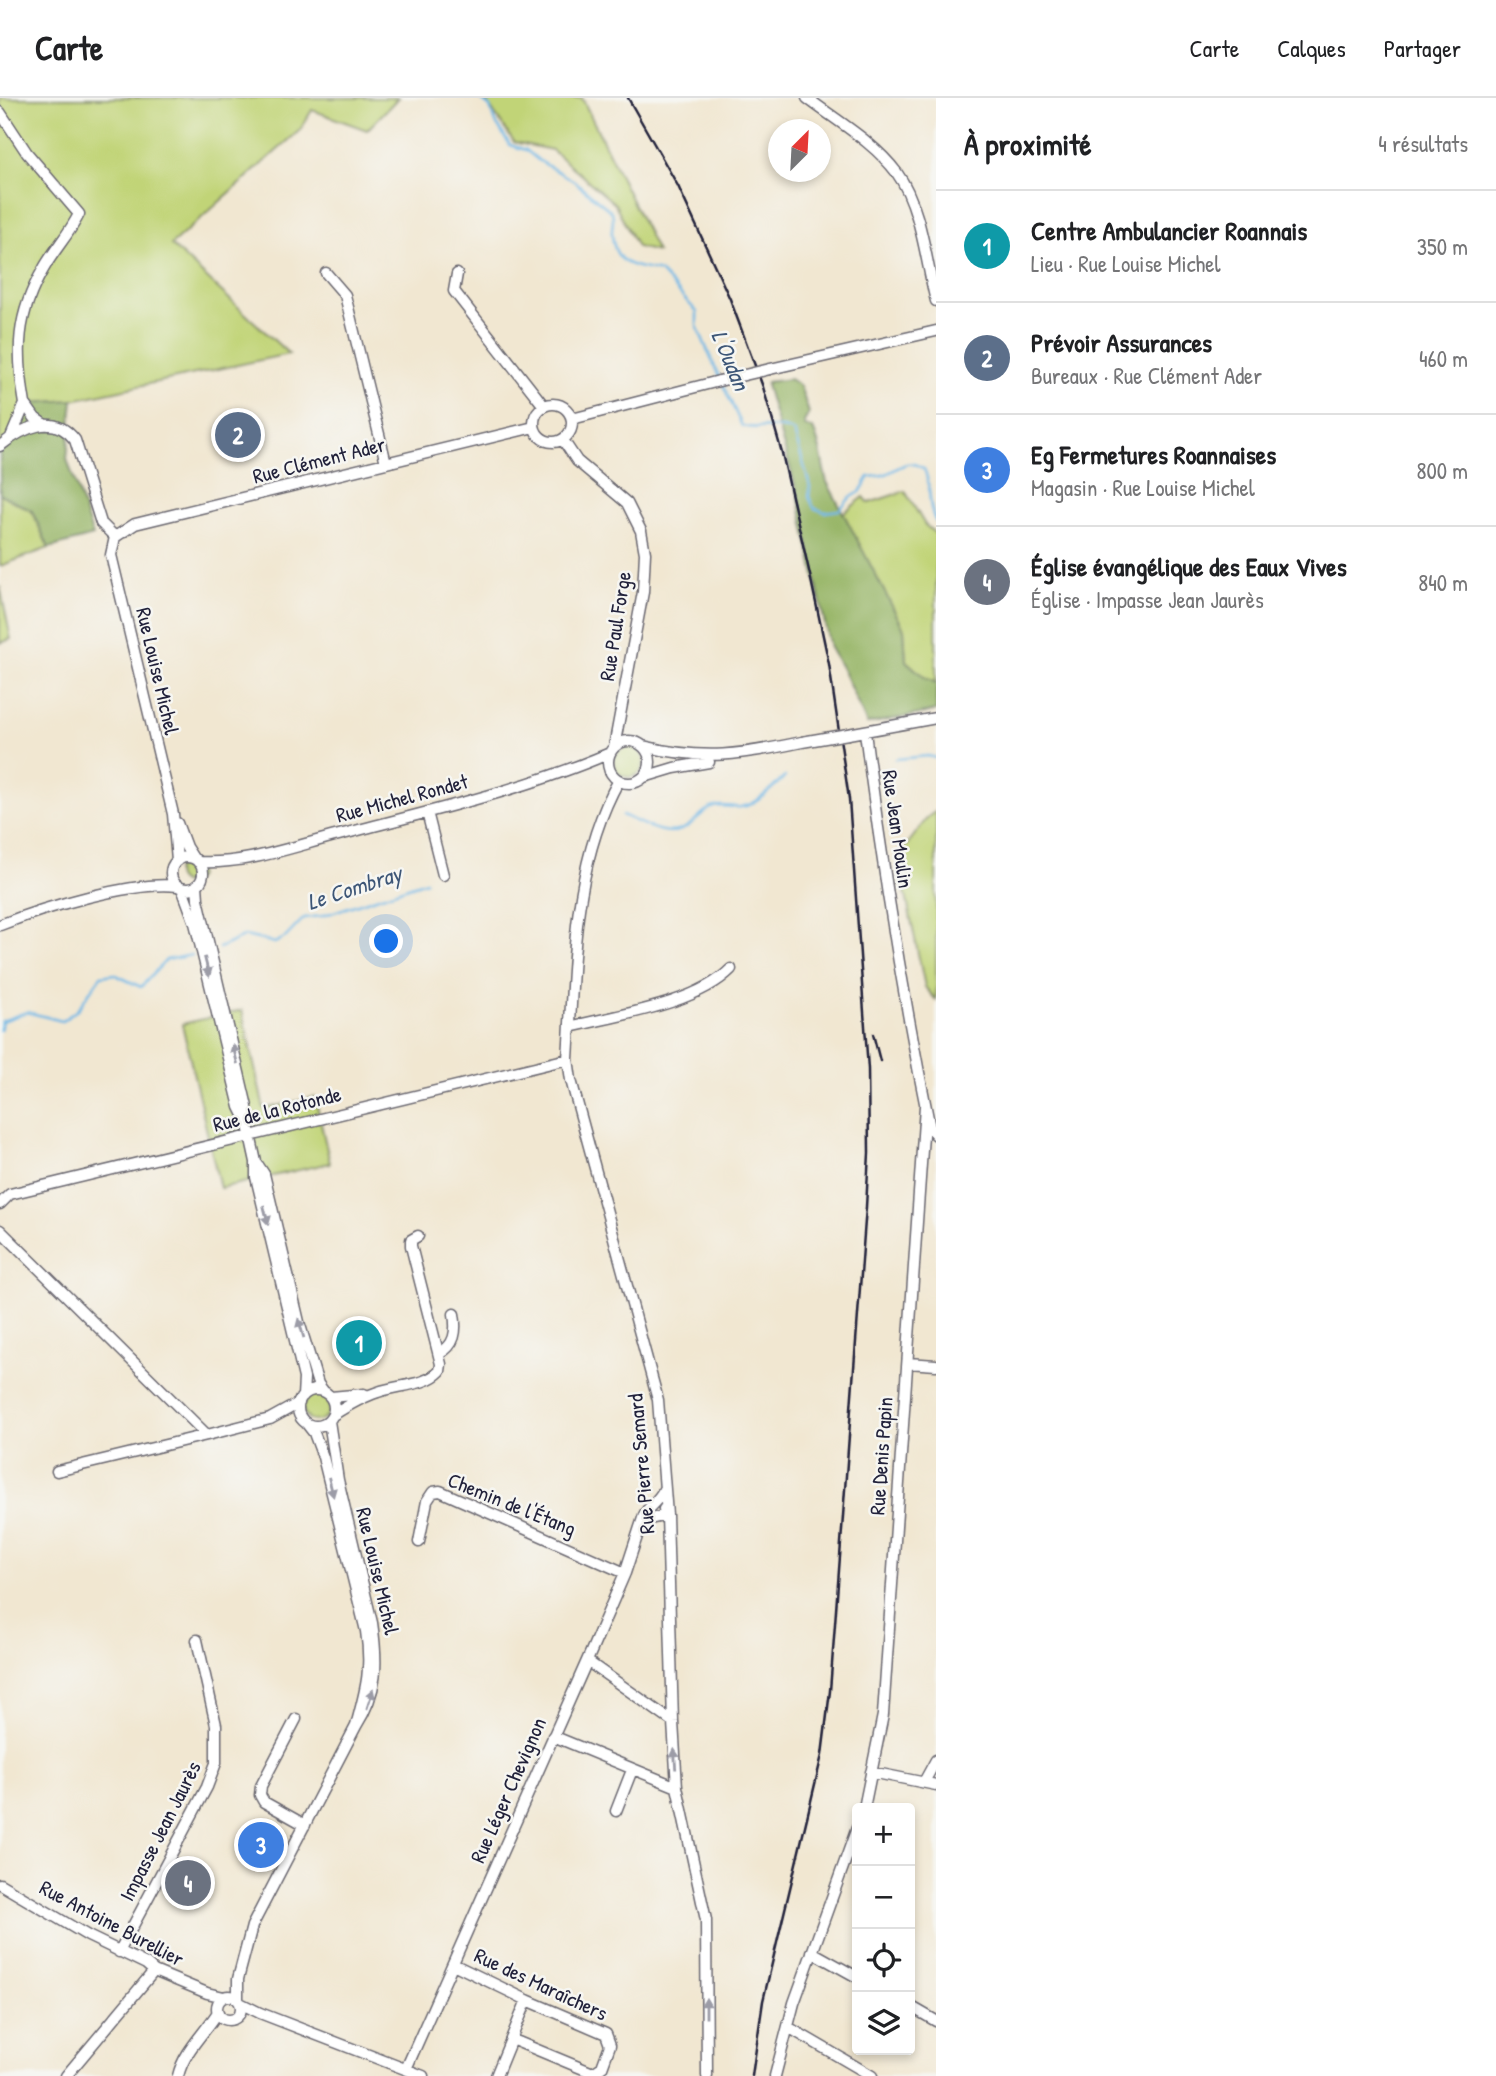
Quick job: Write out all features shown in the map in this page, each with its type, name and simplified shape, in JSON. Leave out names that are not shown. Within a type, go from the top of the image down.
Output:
[{"type":"street","points":[[807,98],[878,152],[899,176],[915,213],[936,301]]},
{"type":"street","points":[[0,112],[27,153],[79,214],[43,270],[27,305],[18,341],[25,404],[35,418],[45,425]]},
{"type":"street","points":[[326,273],[345,295],[386,463]]},
{"type":"street","points":[[457,274],[454,291],[544,406]]},
{"type":"street","points":[[572,419],[719,381],[936,331]]},
{"type":"street","points":[[11,437],[25,404]]},
{"type":"street","points":[[544,406],[562,406],[572,419],[572,429],[562,440],[546,441],[534,427],[537,413],[544,406]]},
{"type":"street","points":[[0,446],[11,437],[34,426],[45,425],[68,431],[75,440],[101,523],[115,537]]},
{"type":"street","name":"Rue Clément Ader","points":[[115,537],[135,524],[534,427]]},
{"type":"street","name":"Rue Paul Forge","points":[[562,440],[577,461],[627,503],[641,531],[645,553],[643,592],[612,750]]},
{"type":"street","name":"Rue Louise Michel","points":[[115,537],[111,555],[173,814],[186,847],[196,860]]},
{"type":"street","points":[[739,754],[695,756],[620,743],[612,750],[608,762],[615,776],[633,782],[674,768],[739,754],[936,718]]},
{"type":"street","points":[[619,722],[650,760],[644,777]]},
{"type":"street","name":"Rue Jean Moulin","points":[[865,732],[882,864],[925,1106],[930,1128],[936,1135]]},
{"type":"street","name":"Rue Michel Rondet","points":[[565,771],[612,750]]},
{"type":"street","name":"Rue Michel Rondet","points":[[199,883],[216,869],[248,858],[427,812],[565,771],[596,765],[615,776]]},
{"type":"street","name":"Rue Pierre Semard","points":[[615,776],[579,894],[568,1059],[658,1400],[667,1515],[677,1787],[706,1920],[707,2076]]},
{"type":"street","points":[[427,812],[443,875]]},
{"type":"street","name":"Rue Louise Michel","points":[[173,814],[174,865]]},
{"type":"street","points":[[134,888],[185,858],[196,860],[203,871],[198,899],[247,1107],[250,1136],[257,1162],[264,1174],[299,1322],[318,1384],[334,1405],[331,1418]]},
{"type":"street","name":"Rue Michel Rondet","points":[[196,860],[215,863],[248,858]]},
{"type":"street","points":[[174,865],[173,879],[180,887],[195,923],[240,1107],[247,1121]]},
{"type":"street","points":[[0,925],[29,913],[134,888],[162,884],[193,888],[199,883]]},
{"type":"street","points":[[570,1027],[693,995],[719,981],[732,969]]},
{"type":"street","name":"Rue de la Rotonde","points":[[0,1204],[10,1194],[568,1059]]},
{"type":"street","name":"Rue Denis Papin","points":[[865,1803],[883,1715],[925,1106]]},
{"type":"street","points":[[257,1162],[256,1177],[304,1378],[299,1415],[305,1422]]},
{"type":"street","points":[[0,1230],[207,1435]]},
{"type":"street","points":[[57,1471],[270,1419],[313,1390],[347,1397],[432,1378],[440,1371],[439,1354],[411,1246],[411,1240],[418,1236]]},
{"type":"street","points":[[439,1354],[451,1344],[456,1329],[454,1314]]},
{"type":"street","points":[[908,1363],[936,1366]]},
{"type":"street","points":[[270,1419],[318,1426],[348,1405],[377,1392]]},
{"type":"street","name":"Rue Louise Michel","points":[[239,2006],[238,1979],[252,1926],[367,1708],[373,1691],[376,1646],[338,1480],[331,1418]]},
{"type":"street","name":"Rue Louise Michel","points":[[305,1422],[314,1433],[323,1457],[369,1647],[368,1688],[356,1726]]},
{"type":"street","name":"Rue Léger Chevignon","points":[[406,2069],[625,1573],[648,1507],[662,1495],[665,1486]]},
{"type":"street","name":"Chemin de l'Étang","points":[[419,1542],[427,1501],[433,1492],[440,1490],[625,1573]]},
{"type":"street","points":[[641,1525],[660,1515],[667,1515],[655,1502]]},
{"type":"street","name":"Impasse Jean Jaurès","points":[[119,1951],[207,1787],[216,1763],[216,1725],[197,1640]]},
{"type":"street","points":[[587,1661],[673,1722]]},
{"type":"street","points":[[296,1719],[261,1786],[260,1796],[264,1802],[304,1825]]},
{"type":"street","points":[[553,1737],[677,1787]]},
{"type":"street","points":[[924,1782],[936,1760]]},
{"type":"street","points":[[616,1811],[632,1770]]},
{"type":"street","points":[[871,1772],[936,1785]]},
{"type":"street","points":[[775,2076],[812,1952],[852,1842]]},
{"type":"street","name":"Rue Antoine Burellier","points":[[0,1884],[88,1936],[146,1964],[154,1971],[207,1993],[232,1997],[239,2006]]},
{"type":"street","points":[[812,1952],[852,1975]]},
{"type":"street","name":"Rue des Maraîchers","points":[[453,1964],[606,2034],[610,2045],[602,2067],[593,2073],[511,2039]]},
{"type":"street","points":[[66,2076],[154,1971]]},
{"type":"street","name":"Rue Louise Michel","points":[[220,2013],[219,2001],[238,1979]]},
{"type":"street","points":[[207,1993],[220,2013]]},
{"type":"street","points":[[496,2076],[527,2000]]},
{"type":"street","points":[[178,2076],[186,2056],[220,2013],[239,2006],[423,2076]]},
{"type":"street","points":[[915,2009],[936,2021]]},
{"type":"street","points":[[788,2027],[872,2076]]},
{"type":"green space","points":[[0,98],[398,98],[367,130],[312,110],[300,130],[171,245],[289,354],[73,400],[30,403],[10,446],[0,451]]},
{"type":"green space","points":[[484,98],[582,98],[657,252],[637,247],[615,204],[552,150],[514,142]]},
{"type":"green space","points":[[790,379],[800,386],[809,413],[804,422],[805,426],[813,429],[816,435],[827,482],[904,629],[906,661],[924,677],[936,683],[936,711],[867,724],[830,648],[798,495],[766,385],[767,382]]},
{"type":"green space","points":[[73,400],[67,459],[93,536],[49,548],[32,511],[0,494],[0,451],[10,446],[30,403]]},
{"type":"green space","points":[[905,491],[925,525],[936,534],[936,683],[924,677],[906,661],[904,629],[842,514],[864,497],[869,503]]},
{"type":"green space","points":[[0,494],[32,511],[49,548],[0,566]]},
{"type":"green space","points":[[0,586],[11,639],[0,643]]},
{"type":"green space","points":[[629,747],[640,751],[644,762],[640,773],[629,777],[618,773],[614,762],[618,751]]},
{"type":"green space","points":[[936,811],[936,1000],[925,987],[898,857],[928,817]]},
{"type":"green space","points":[[183,862],[191,862],[198,869],[198,877],[191,884],[183,884],[176,877],[176,869]]},
{"type":"green space","points":[[242,1010],[264,1109],[315,1097],[330,1163],[220,1188],[182,1024]]},
{"type":"green space","points":[[316,1395],[325,1399],[329,1408],[325,1417],[316,1421],[307,1417],[303,1408],[307,1399]]},
{"type":"waterway","name":"L'Oudan","points":[[479,98],[490,107],[494,120],[510,145],[526,150],[574,181],[612,212],[612,234],[617,254],[628,264],[660,272],[697,312],[697,326],[720,379]]},
{"type":"waterway","name":"L'Oudan","points":[[723,385],[742,426],[782,428],[794,432],[814,508],[825,512],[839,510],[860,492],[869,477],[884,475],[904,465],[913,464],[924,469],[931,510],[936,522]]},
{"type":"waterway","name":"Le Combray","points":[[896,759],[928,756],[936,758]]},
{"type":"waterway","name":"Le Combray","points":[[622,815],[646,826],[672,832],[688,826],[710,808],[747,806],[785,777]]},
{"type":"waterway","name":"Le Combray","points":[[219,948],[245,936],[275,943],[286,937],[304,918],[322,916],[426,881]]},
{"type":"waterway","name":"Le Combray","points":[[0,1030],[2,1021],[27,1012],[62,1021],[77,1010],[101,976],[114,974],[141,987],[166,960],[192,955]]},
{"type":"railway","points":[[628,98],[678,186],[730,299],[763,387],[782,453],[829,664],[849,799],[868,1069],[869,1153],[866,1207],[830,1691],[822,1755],[763,2001],[752,2076]]},
{"type":"railway","points":[[873,1034],[880,1061]]},
{"type":"place","name":"Prévoir Assurances","points":[[238,435]]},
{"type":"place","name":"Centre Ambulancier Roannais","points":[[359,1343]]},
{"type":"place","name":"Eg Fermetures Roannaises","points":[[261,1845]]},
{"type":"place","name":"Église évangélique des Eaux Vives","points":[[188,1883]]}]
